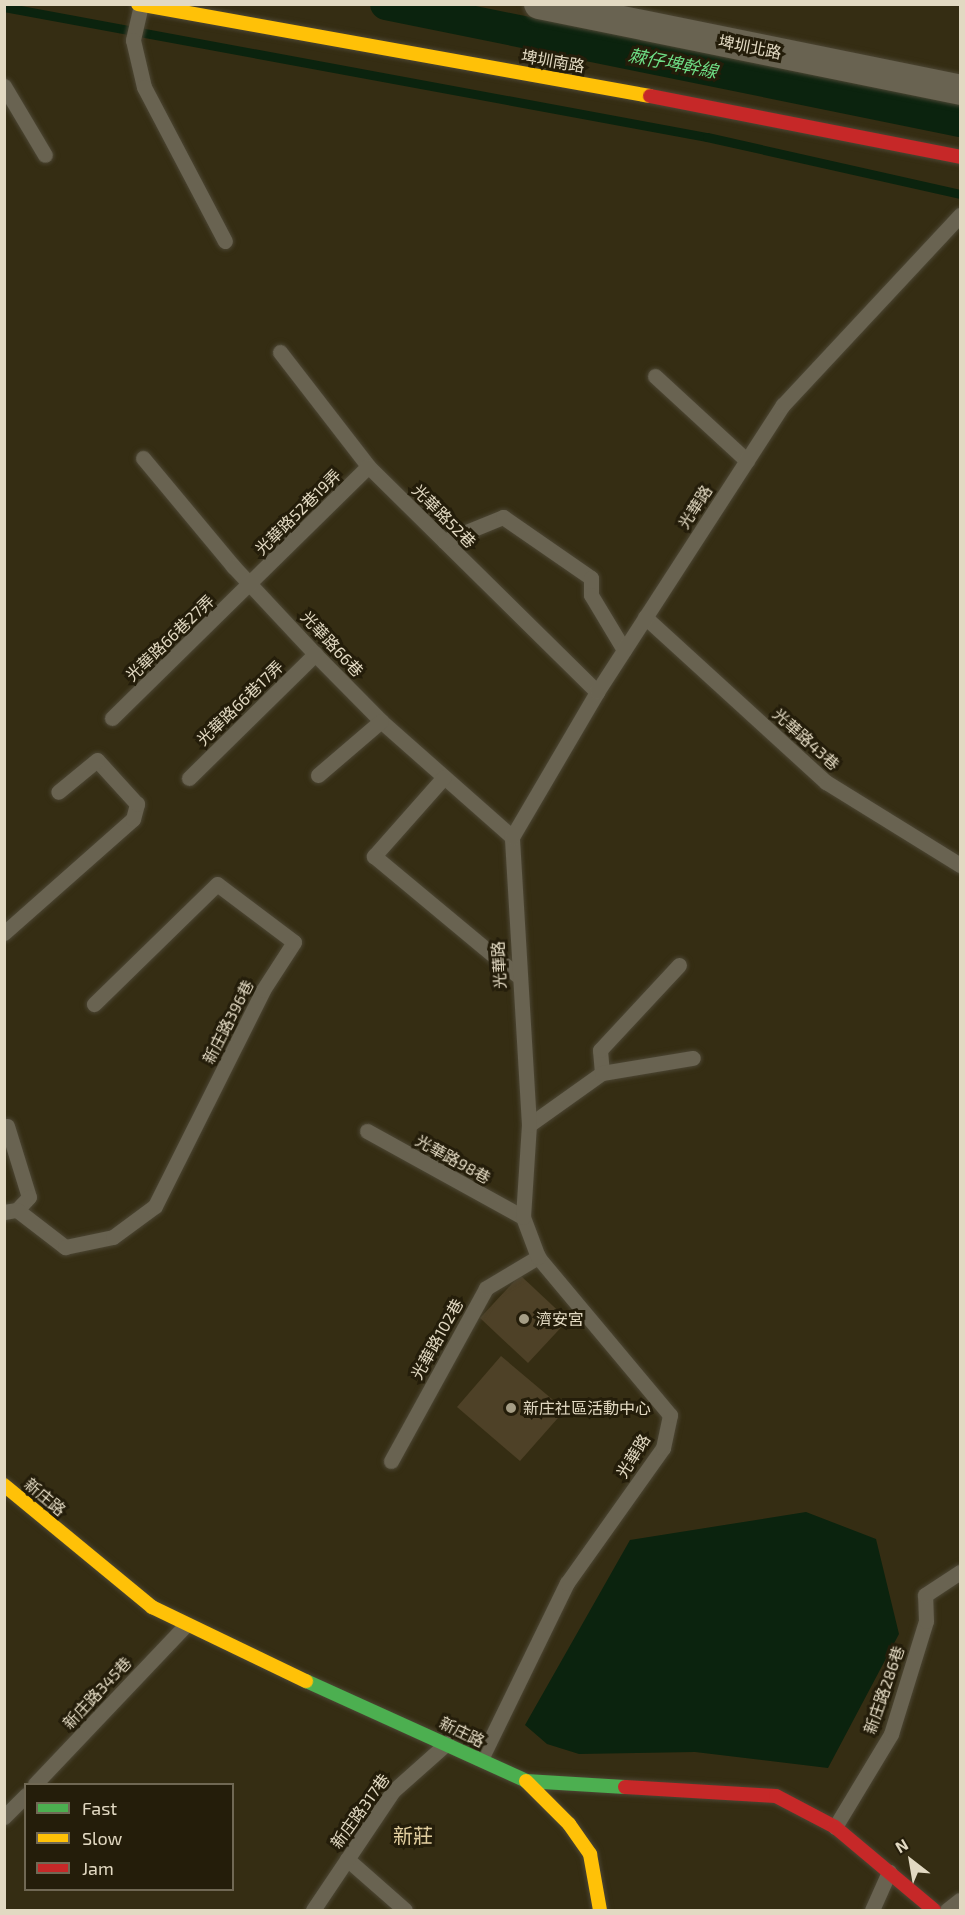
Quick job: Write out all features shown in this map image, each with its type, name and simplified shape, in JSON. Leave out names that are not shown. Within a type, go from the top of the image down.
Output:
[{"type":"street","name":"埤圳北路","points":[[539,4],[960,90]]},
{"type":"street","name":"埤圳南路","points":[[140,5],[556,77],[960,157]]},
{"type":"street","name":"新庄路","points":[[4,1485],[152,1607],[185,1626],[526,1780],[776,1796],[835,1827],[934,1911]]},
{"type":"street","points":[[526,1780],[569,1824],[590,1854],[600,1911]]},
{"type":"lane","points":[[140,5],[133,40],[144,87],[225,241]]},
{"type":"lane","points":[[4,86],[45,155]]},
{"type":"lane","name":"光華路","points":[[481,1759],[567,1583],[663,1448],[670,1415],[538,1257],[523,1217],[529,1125],[518,975],[513,837],[597,692],[783,405],[960,215]]},
{"type":"lane","name":"光華路52巷","points":[[280,352],[368,466],[597,692]]},
{"type":"lane","points":[[654,376],[747,460]]},
{"type":"lane","name":"光華路66巷","points":[[143,458],[233,567],[252,583],[315,654],[381,721],[513,837]]},
{"type":"lane","name":"光華路52巷19弄","points":[[252,583],[368,466]]},
{"type":"lane","points":[[444,541],[503,517],[591,578],[591,595],[624,650]]},
{"type":"lane","name":"光華路66巷27弄","points":[[112,718],[252,583]]},
{"type":"lane","name":"光華路43巷","points":[[645,617],[826,782],[960,865]]},
{"type":"lane","name":"光華路66巷17弄","points":[[189,778],[315,654]]},
{"type":"lane","points":[[318,775],[381,721]]},
{"type":"lane","points":[[4,933],[133,819],[137,804],[97,760],[58,792]]},
{"type":"lane","points":[[444,777],[374,856],[518,975]]},
{"type":"lane","name":"新庄路396巷","points":[[11,1211],[65,1247],[113,1237],[155,1206],[263,990],[294,942],[217,884],[94,1004]]},
{"type":"lane","points":[[602,1073],[600,1050],[679,965]]},
{"type":"lane","points":[[529,1125],[602,1073],[693,1058]]},
{"type":"lane","points":[[7,1126],[29,1197],[11,1211]]},
{"type":"lane","name":"光華路98巷","points":[[367,1131],[523,1217]]},
{"type":"lane","name":"光華路102巷","points":[[391,1461],[486,1288],[538,1257]]},
{"type":"lane","name":"新庄路286巷","points":[[835,1827],[891,1734],[926,1621],[925,1595],[960,1572]]},
{"type":"lane","name":"新庄路345巷","points":[[37,1783],[185,1626]]},
{"type":"lane","name":"新庄路317巷","points":[[313,1911],[393,1791],[447,1743]]},
{"type":"lane","points":[[4,1817],[24,1797]]},
{"type":"lane","points":[[346,1859],[405,1911]]},
{"type":"lane","points":[[872,1911],[889,1872]]},
{"type":"lane","points":[[947,1911],[960,1900]]},
{"type":"shaded area","points":[[806,1512],[876,1539],[899,1634],[828,1768],[695,1752],[579,1754],[547,1744],[525,1725],[630,1540]]},
{"type":"building","name":"濟安宮","points":[[520,1275],[568,1320],[528,1363],[480,1318]]},
{"type":"building","name":"新庄社區活動中心","points":[[501,1356],[565,1410],[520,1461],[457,1407]]},
{"type":"waterway","name":"棘仔埤幹線","points":[[386,4],[960,121]]},
{"type":"waterway","points":[[4,7],[707,137],[960,194]]},
{"type":"traffic: fast","points":[[306,1681],[526,1781],[625,1787]]},
{"type":"traffic: slow","points":[[138,4],[650,96]]},
{"type":"traffic: slow","points":[[4,1485],[152,1607],[306,1681]]},
{"type":"traffic: slow","points":[[526,1781],[569,1824],[590,1854],[600,1910]]},
{"type":"traffic: jam","points":[[650,96],[960,157]]},
{"type":"traffic: jam","points":[[625,1787],[776,1796],[835,1827],[934,1910]]},
{"type":"place","name":"濟安宮","points":[[524,1319]]},
{"type":"place","name":"新庄社區活動中心","points":[[511,1408]]},
{"type":"district","name":"新莊","points":[[413,1835]]}]
